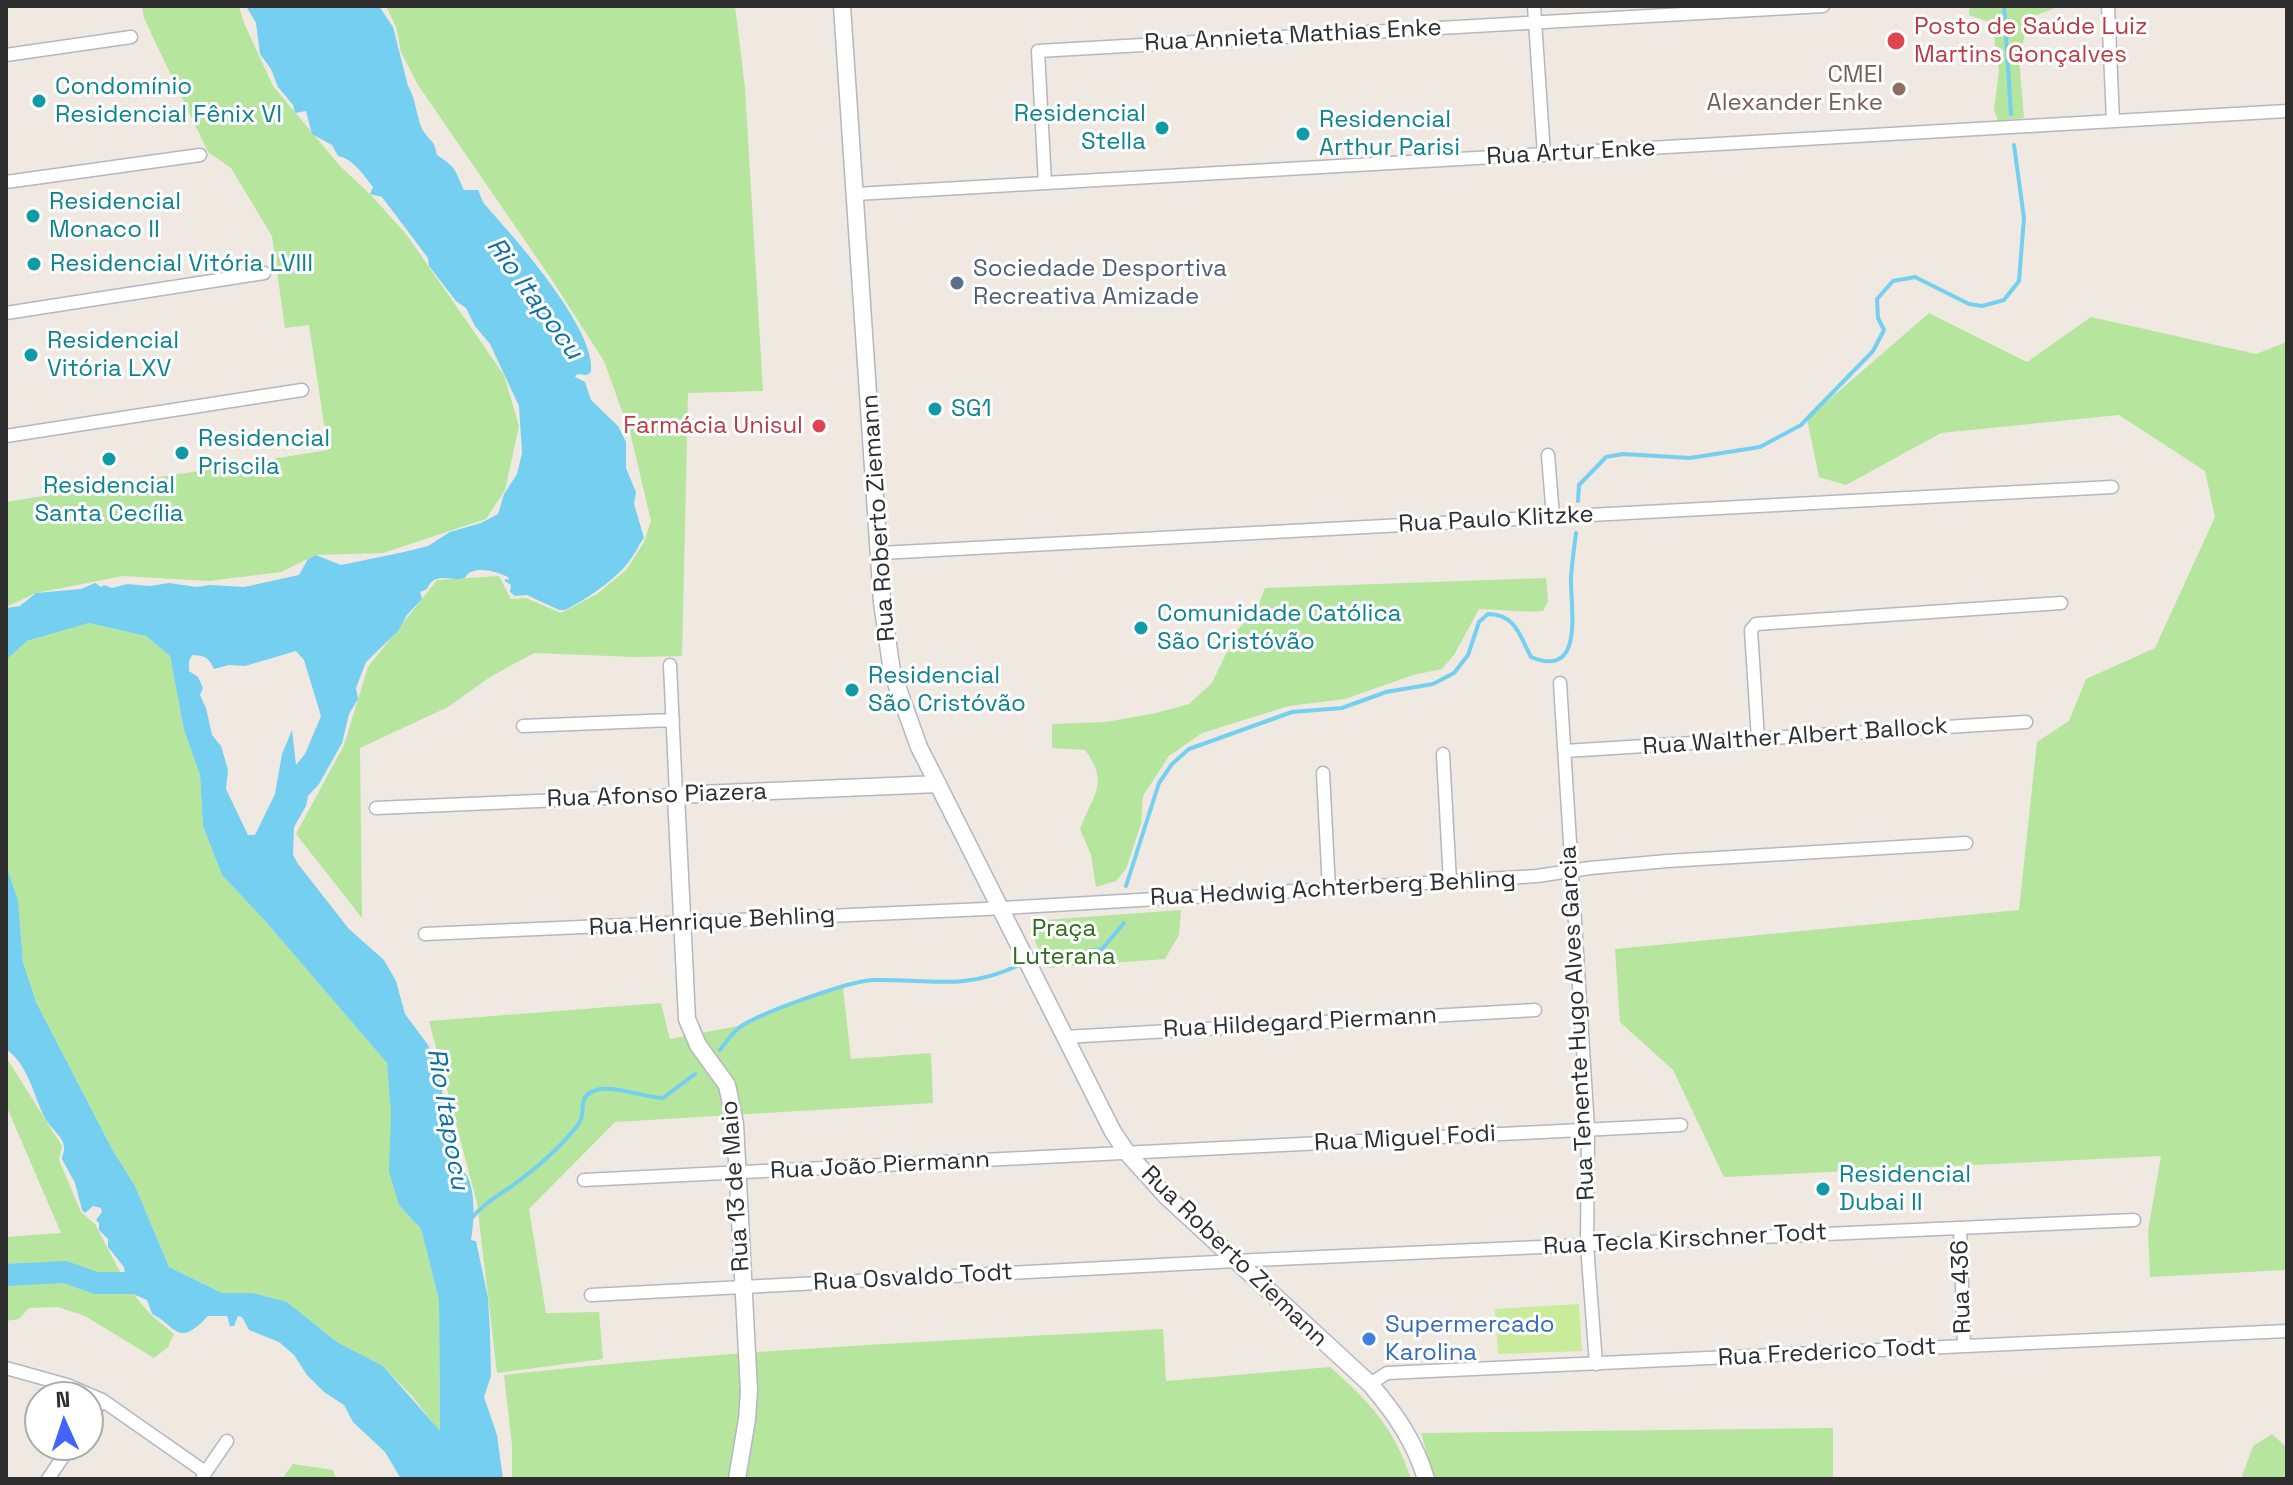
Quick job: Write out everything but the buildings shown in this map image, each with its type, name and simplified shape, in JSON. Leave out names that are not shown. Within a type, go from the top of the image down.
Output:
[{"type":"main road","name":"Rua Roberto Ziemann","points":[[842,6],[883,613],[892,672],[908,721],[1098,1106],[1128,1154],[1165,1195],[1370,1384],[1409,1436],[1426,1479]]},
{"type":"main road","name":"Rua Afonso Piazera","points":[[676,795],[938,784]]},
{"type":"main road","name":"Rua 13 de Maio","points":[[676,795],[687,1019],[698,1045],[722,1076],[730,1094],[735,1124],[748,1406],[737,1479]]},
{"type":"street","points":[[1534,6],[1544,155]]},
{"type":"street","name":"Rua Annieta Mathias Enke","points":[[1045,183],[1038,51],[1823,6]]},
{"type":"street","points":[[2108,6],[2113,121]]},
{"type":"street","points":[[6,55],[131,37]]},
{"type":"street","name":"Rua Artur Enke","points":[[856,194],[2287,111]]},
{"type":"street","points":[[6,182],[200,155]]},
{"type":"street","points":[[6,313],[264,273]]},
{"type":"street","points":[[6,436],[302,390]]},
{"type":"street","points":[[1548,455],[1553,517]]},
{"type":"street","name":"Rua Paulo Klitzke","points":[[881,553],[2112,487]]},
{"type":"street","points":[[1758,739],[1751,630],[1756,624],[2061,603]]},
{"type":"street","name":"Rua 13 de Maio","points":[[670,665],[676,795]]},
{"type":"street","name":"Rua Tenente Hugo Alves Garcia","points":[[1560,683],[1588,1129],[1587,1245],[1596,1364]]},
{"type":"street","name":"Rua Walther Albert Ballock","points":[[1565,751],[2026,722]]},
{"type":"street","points":[[524,729],[673,723]]},
{"type":"street","points":[[1443,754],[1450,882]]},
{"type":"street","points":[[1323,773],[1329,889]]},
{"type":"street","name":"Rua Afonso Piazera","points":[[376,808],[676,795]]},
{"type":"street","name":"Rua Hedwig Achterberg Behling","points":[[999,908],[1450,882],[1667,861],[1966,843]]},
{"type":"street","name":"Rua Henrique Behling","points":[[425,934],[999,908]]},
{"type":"street","name":"Rua Hildegard Piermann","points":[[1065,1037],[1535,1010]]},
{"type":"street","name":"Rua Miguel Fodi","points":[[1128,1154],[1681,1125]]},
{"type":"street","name":"Rua João Piermann","points":[[584,1180],[1128,1154]]},
{"type":"street","name":"Rua Tecla Kirschner Todt","points":[[1236,1261],[2134,1220]]},
{"type":"street","name":"Rua 436","points":[[1960,1228],[1964,1346]]},
{"type":"street","name":"Rua Osvaldo Todt","points":[[591,1295],[1236,1261]]},
{"type":"street","name":"Rua Frederico Todt","points":[[1370,1384],[1387,1373],[2287,1331]]},
{"type":"street","points":[[6,1368],[53,1381]]},
{"type":"street","points":[[104,1402],[203,1476],[227,1441]]},
{"type":"street","points":[[48,1479],[60,1461]]},
{"type":"green space","points":[[142,6],[239,6],[273,86],[340,166],[406,234],[504,375],[519,426],[505,490],[486,519],[383,553],[316,555],[281,572],[208,581],[123,576],[36,593],[6,607],[6,502],[328,450],[309,325],[285,328],[272,236],[231,168],[208,152],[144,18]]},
{"type":"green space","points":[[386,6],[735,6],[745,88],[763,391],[688,393],[682,656],[534,653],[490,677],[448,707],[360,748],[362,918],[296,834],[344,745],[368,667],[437,580],[499,576],[511,599],[526,598],[561,613],[597,594],[627,569],[644,542],[651,521],[631,436],[604,361],[418,85],[401,52],[396,27]]},
{"type":"green space","points":[[1970,6],[2058,7],[2029,18],[2019,59],[2024,118],[1998,121],[1994,110],[1999,70],[1992,23],[1969,15]]},
{"type":"green space","points":[[1929,313],[2027,362],[2091,317],[2256,354],[2287,342],[2287,1270],[2150,1277],[2148,1231],[2161,1156],[1724,1177],[1673,1070],[1620,1022],[1615,949],[2019,910],[2037,742],[2069,721],[2086,679],[2155,648],[2215,517],[2205,471],[2119,415],[1941,433],[1846,485],[1819,477],[1807,419]]},
{"type":"green space","points":[[1546,578],[1548,601],[1543,611],[1479,609],[1454,655],[1442,669],[1413,675],[1345,699],[1289,706],[1202,733],[1169,756],[1143,796],[1141,824],[1126,869],[1116,881],[1096,887],[1091,855],[1080,829],[1097,789],[1097,772],[1085,750],[1052,748],[1052,724],[1106,722],[1189,704],[1212,683],[1238,629],[1256,611],[1265,588]]},
{"type":"green space","points":[[89,623],[146,636],[170,656],[184,730],[200,775],[203,826],[222,875],[387,1063],[399,1205],[421,1229],[439,1300],[440,1432],[383,1366],[337,1342],[287,1302],[253,1293],[222,1293],[169,1267],[135,1186],[112,1149],[36,1002],[23,962],[18,900],[6,865],[6,660],[27,641]]},
{"type":"green space","name":"Praça Luterana","points":[[1181,910],[1179,935],[1165,959],[1047,968],[1030,930],[1031,924],[1044,920]]},
{"type":"green space","points":[[843,988],[851,1059],[931,1053],[933,1103],[615,1122],[529,1209],[546,1313],[599,1312],[603,1359],[497,1373],[477,1203],[429,1021],[661,1003],[670,1039],[743,1025],[782,1006]]},
{"type":"green space","points":[[6,1057],[62,1146],[59,1160],[81,1212],[95,1224],[129,1289],[150,1314],[174,1334],[168,1347],[154,1358],[85,1316],[58,1307],[29,1308],[19,1319],[6,1321],[6,1237],[61,1233],[6,1105]]},
{"type":"green space","points":[[1579,1304],[1582,1351],[1498,1354],[1495,1309]]},
{"type":"green space","points":[[1163,1329],[1166,1381],[1330,1367],[1379,1417],[1397,1445],[1411,1479],[512,1479],[512,1445],[504,1375],[751,1353]]},
{"type":"green space","points":[[1833,1428],[1833,1479],[1434,1479],[1421,1433]]},
{"type":"green space","points":[[2272,1434],[2287,1448],[2287,1479],[2241,1479],[2253,1446]]},
{"type":"green space","points":[[293,1464],[333,1470],[336,1479],[282,1479]]},
{"type":"water","name":"Rio Itapocu","points":[[246,6],[379,6],[393,27],[419,122],[434,144],[437,155],[454,170],[464,190],[478,190],[485,204],[551,285],[581,333],[589,354],[591,372],[575,377],[585,382],[591,400],[618,426],[626,442],[626,468],[636,492],[634,504],[644,538],[617,575],[565,610],[527,595],[515,596],[510,592],[511,585],[505,581],[509,580],[508,577],[490,571],[480,570],[460,579],[441,578],[433,581],[420,592],[422,599],[398,631],[366,662],[356,688],[358,699],[349,714],[342,743],[319,784],[308,796],[294,827],[293,855],[298,864],[349,929],[384,960],[396,981],[405,1014],[428,1045],[438,1070],[456,1160],[472,1190],[471,1240],[476,1241],[488,1298],[490,1332],[491,1376],[484,1397],[497,1435],[503,1479],[401,1479],[385,1452],[353,1422],[344,1405],[324,1392],[307,1375],[294,1355],[279,1342],[249,1330],[242,1317],[238,1316],[234,1326],[230,1326],[227,1316],[208,1316],[198,1326],[183,1333],[152,1314],[147,1300],[133,1294],[126,1281],[124,1267],[108,1247],[108,1239],[99,1230],[96,1220],[102,1212],[101,1208],[93,1206],[85,1213],[82,1210],[75,1183],[62,1159],[62,1140],[46,1120],[20,1063],[6,1049],[6,865],[18,900],[23,962],[36,1002],[112,1149],[135,1186],[169,1267],[222,1293],[253,1293],[287,1302],[337,1342],[383,1366],[440,1431],[439,1300],[421,1229],[399,1205],[389,1172],[391,1113],[387,1063],[222,875],[203,826],[200,775],[184,730],[170,656],[146,636],[89,623],[27,641],[6,660],[6,608],[20,606],[36,593],[81,589],[95,583],[112,588],[127,584],[150,586],[169,583],[197,587],[244,587],[299,575],[308,559],[316,555],[341,565],[404,552],[428,546],[450,532],[481,523],[498,514],[504,494],[517,474],[522,453],[519,406],[490,344],[475,326],[466,308],[456,301],[429,266],[428,258],[382,197],[370,194],[373,187],[362,173],[354,164],[338,156],[332,145],[312,134],[306,111],[295,113],[260,54],[256,23]],"holes":[[[296,651],[304,660],[321,716],[305,754],[296,765],[292,730],[282,754],[275,794],[255,835],[248,835],[226,789],[228,770],[221,746],[212,735],[200,695],[203,688],[198,677],[189,671],[189,661],[192,655],[203,657],[214,669],[229,665],[245,666]]]},
{"type":"waterway","points":[[2004,6],[2011,114]]},
{"type":"waterway","points":[[1578,501],[1579,485],[1606,457],[1623,454],[1690,458],[1760,447],[1801,425],[1873,351],[1884,330],[1878,318],[1877,299],[1893,281],[1915,277],[1969,304],[1982,306],[2004,300],[2019,281],[2024,218],[2014,145]]},
{"type":"waterway","points":[[1126,886],[1159,783],[1172,764],[1189,749],[1292,712],[1342,708],[1386,692],[1433,684],[1454,673],[1468,655],[1479,622],[1488,614],[1511,622],[1531,657],[1548,661],[1560,658],[1568,649],[1571,637],[1571,578],[1576,533]]},
{"type":"waterway","points":[[1044,958],[1102,949],[1124,923]]},
{"type":"waterway","points":[[720,1050],[737,1029],[750,1021],[845,986],[873,980],[946,982],[980,979],[1017,966]]},
{"type":"waterway","points":[[470,1220],[483,1206],[563,1143],[581,1120],[584,1101],[590,1093],[611,1089],[663,1098],[695,1074]]},
{"type":"waterway","points":[[6,1275],[65,1272],[96,1283],[150,1283]]},
{"type":"place","name":"Posto de Saúde Luiz Martins Gonçalves","points":[[1896,41]]},
{"type":"place","name":"CMEI Alexander Enke","points":[[1899,89]]},
{"type":"place","name":"Condomínio Residencial Fênix VI","points":[[39,101]]},
{"type":"place","name":"Residencial Stella","points":[[1162,128]]},
{"type":"place","name":"Residencial Arthur Parisi","points":[[1303,134]]},
{"type":"place","name":"Residencial Monaco II","points":[[33,216]]},
{"type":"place","name":"Residencial Vitória LVIII","points":[[34,264]]},
{"type":"place","name":"Sociedade Desportiva Recreativa Amizade","points":[[957,283]]},
{"type":"place","name":"Residencial Vitória LXV","points":[[31,355]]},
{"type":"place","name":"SG1","points":[[935,409]]},
{"type":"place","name":"Farmácia Unisul","points":[[819,426]]},
{"type":"place","name":"Residencial Priscila","points":[[182,453]]},
{"type":"place","name":"Residencial Santa Cecília","points":[[109,459]]},
{"type":"place","name":"Comunidade Católica São Cristóvão","points":[[1141,628]]},
{"type":"place","name":"Residencial São Cristóvão","points":[[852,690]]},
{"type":"place","name":"Residencial Dubai II","points":[[1823,1189]]},
{"type":"place","name":"Supermercado Karolina","points":[[1369,1339]]}]
